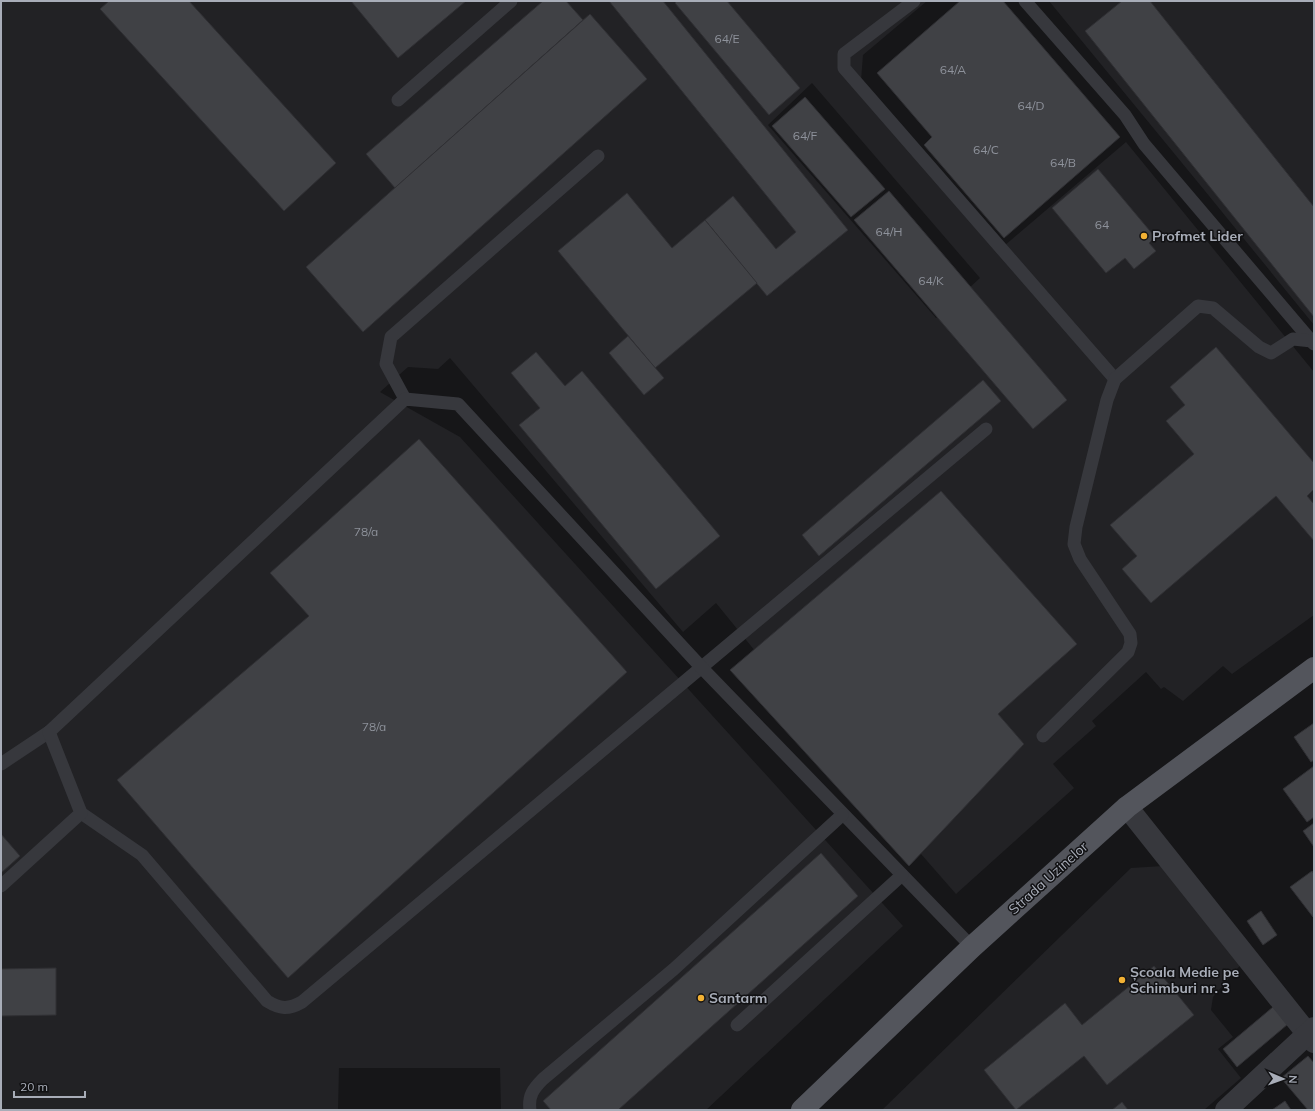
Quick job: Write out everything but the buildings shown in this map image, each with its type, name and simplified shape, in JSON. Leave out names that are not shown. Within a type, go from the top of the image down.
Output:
[{"type":"main road","name":"Strada Uzinelor","points":[[802,1110],[972,948],[1127,807],[1314,668]]},
{"type":"street","points":[[1127,807],[1312,1034],[1226,1110]]},
{"type":"lane","points":[[398,100],[511,1]]},
{"type":"lane","points":[[914,1],[844,54],[844,68],[1115,379]]},
{"type":"lane","points":[[1025,1],[1125,115],[1144,144],[1313,343]]},
{"type":"lane","points":[[405,399],[386,364],[391,337],[598,156]]},
{"type":"lane","points":[[1042,736],[1128,652],[1132,643],[1130,634],[1080,558],[1074,544],[1076,527],[1107,400],[1115,379],[1198,306],[1213,308],[1259,347],[1271,353],[1294,340],[1313,343]]},
{"type":"lane","points":[[1,764],[49,732],[405,399],[458,404],[702,668],[842,815],[972,948]]},
{"type":"lane","points":[[49,732],[81,813],[142,855],[267,1001],[278,1008],[291,1008],[302,1002],[986,429]]},
{"type":"lane","points":[[1,886],[81,813]]},
{"type":"lane","points":[[530,1110],[529,1098],[542,1079],[674,969],[842,815]]},
{"type":"lane","points":[[737,1025],[902,875]]},
{"type":"shaded area","points":[[1,1],[927,1],[863,55],[861,81],[1004,246],[1126,142],[1314,372],[1314,615],[1232,674],[1223,666],[1183,701],[1164,687],[1161,689],[1146,672],[1092,721],[1096,726],[1053,764],[1074,788],[956,894],[914,846],[716,603],[683,632],[450,358],[438,369],[408,367],[380,392],[460,437],[903,926],[706,1110],[501,1110],[500,1068],[339,1068],[338,1110],[1,1110]],"holes":[[[812,83],[980,278],[936,318],[768,125]]]},
{"type":"shaded area","points":[[1049,1],[1314,1],[1314,325],[1205,191]]},
{"type":"shaded area","name":"Școala Medie pe Schimburi nr. 3","points":[[1163,866],[1243,962],[1213,997],[1211,1010],[1233,1037],[1218,1049],[1241,1078],[1204,1110],[882,1110],[1131,868]]},
{"type":"place","name":"Profmet Lider","points":[[1144,236]]},
{"type":"place","name":"Școala Medie pe Schimburi nr. 3","points":[[1122,980]]},
{"type":"place","name":"Santarm","points":[[701,998]]}]
